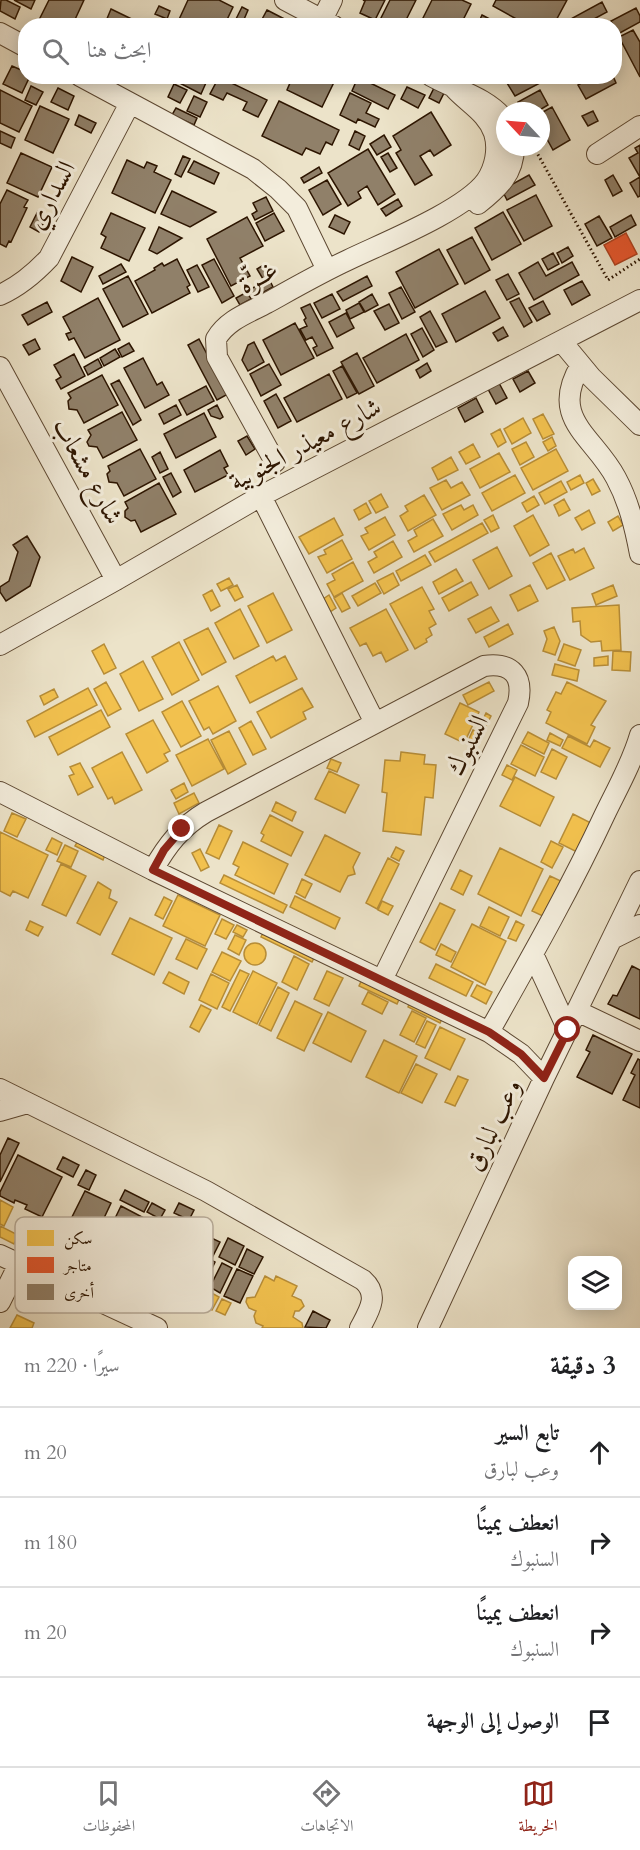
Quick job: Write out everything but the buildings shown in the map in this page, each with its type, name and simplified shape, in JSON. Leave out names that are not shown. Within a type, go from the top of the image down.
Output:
[{"type":"street","points":[[285,0],[319,18]]},
{"type":"street","points":[[329,18],[332,0]]},
{"type":"street","points":[[0,33],[18,43]]},
{"type":"street","points":[[95,84],[253,169],[278,189],[297,208],[327,270]]},
{"type":"street","name":"غــرّة","points":[[445,84],[483,101],[496,110]]},
{"type":"street","name":"غــرّة","points":[[275,462],[217,357],[216,339],[227,324],[327,270],[455,208],[486,182],[496,153],[494,134],[485,116],[455,89]]},
{"type":"street","name":"السداري","points":[[0,295],[32,275],[49,258],[130,103]]},
{"type":"street","points":[[597,154],[640,126]]},
{"type":"street","name":"غــرّة","points":[[455,208],[476,205],[497,188],[508,173],[514,156]]},
{"type":"street","name":"شارع معيذر الجنوبية","points":[[0,645],[261,496],[640,300]]},
{"type":"street","points":[[562,342],[602,389],[640,425]]},
{"type":"street","points":[[581,365],[569,390],[571,414],[580,433],[602,456],[617,480],[635,528],[640,554]]},
{"type":"street","name":"شارع مشعاب","points":[[0,366],[6,392],[116,580]]},
{"type":"street","points":[[261,496],[375,723]]},
{"type":"street","name":"السنبوك","points":[[153,870],[172,838],[193,820],[484,666],[497,664],[509,668],[518,678],[521,690],[518,703],[382,980]]},
{"type":"street","points":[[489,1032],[598,830],[640,735]]},
{"type":"street","points":[[0,792],[153,870],[489,1032],[521,1054],[544,1078]]},
{"type":"street","name":"وعب لبارق","points":[[428,1328],[544,1078],[640,881]]},
{"type":"street","points":[[612,939],[640,925]]},
{"type":"street","points":[[533,954],[568,1030]]},
{"type":"street","points":[[577,1011],[640,1041]]},
{"type":"street","points":[[0,1089],[206,1191],[363,1280],[370,1289],[372,1301],[360,1328]]},
{"type":"street","points":[[0,1111],[28,1102]]},
{"type":"street","points":[[0,1255],[15,1262]]},
{"type":"street","points":[[0,1302],[15,1272]]},
{"type":"street","points":[[125,1313],[157,1328]]},
{"type":"path","points":[[538,156],[608,280],[640,259]]},
{"type":"route","points":[[182,829],[172,838],[153,870],[489,1032],[521,1054],[544,1078],[568,1030]]}]
